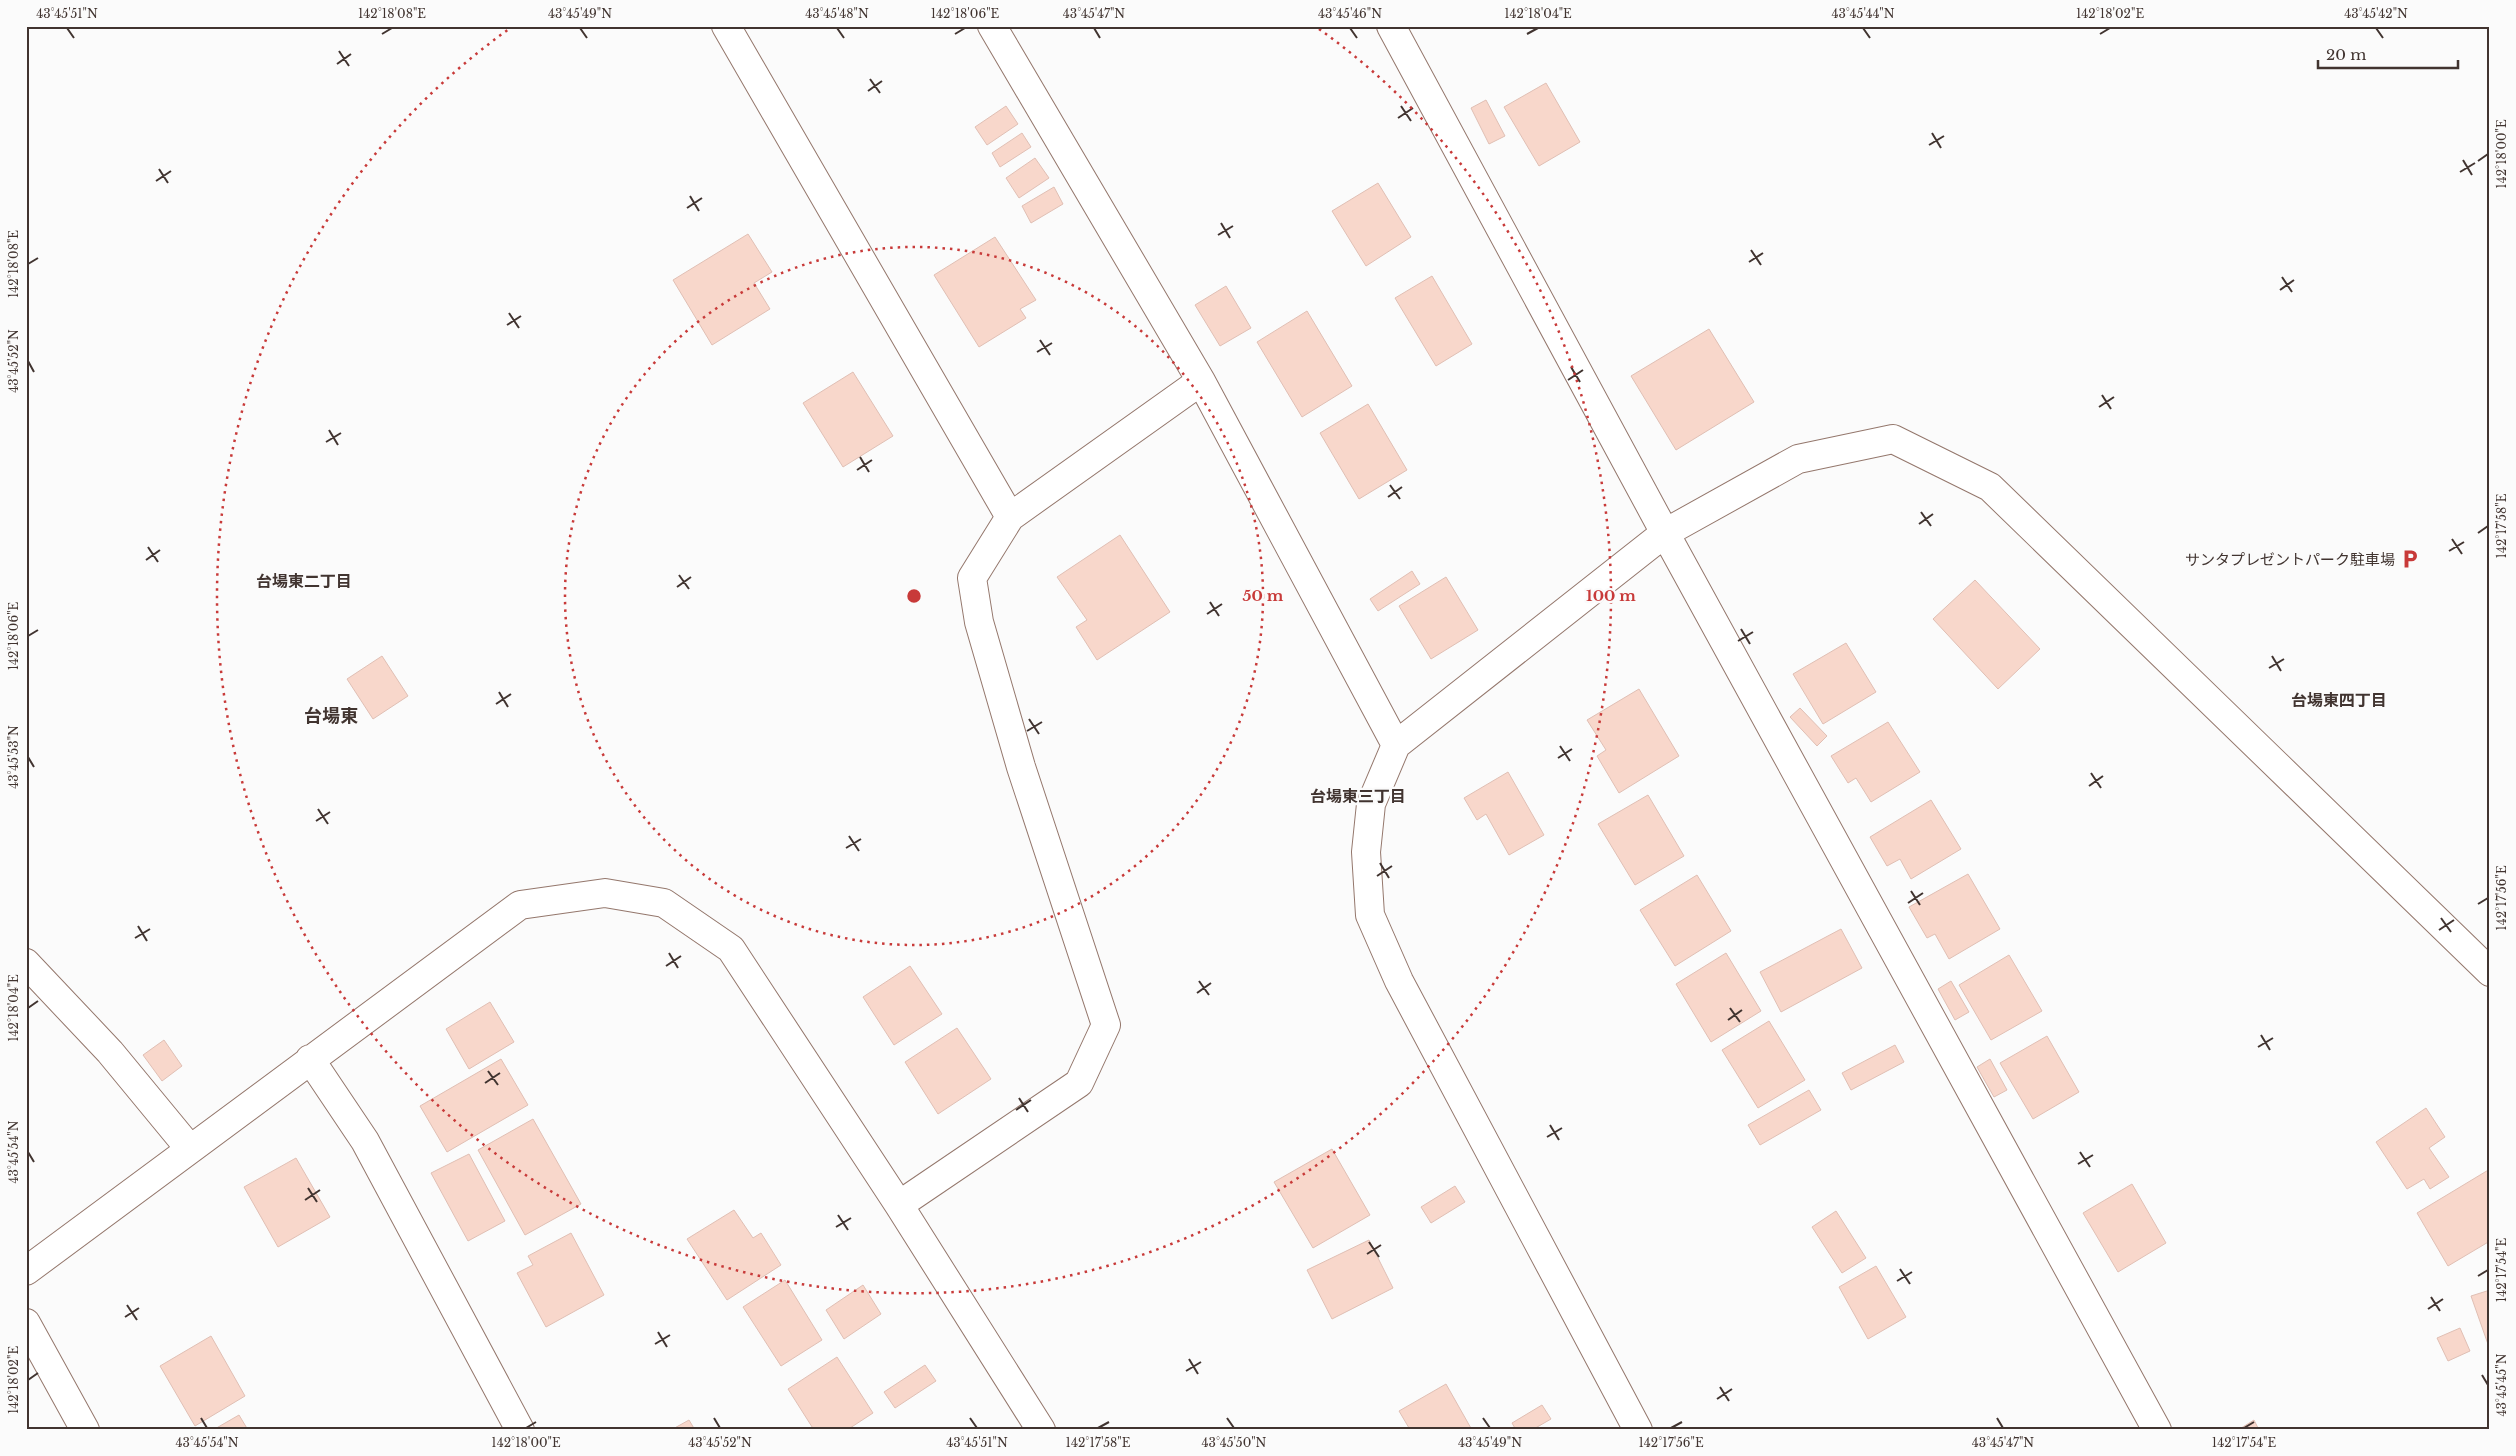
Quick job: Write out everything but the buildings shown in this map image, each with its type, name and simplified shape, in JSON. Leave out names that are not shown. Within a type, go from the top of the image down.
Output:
[{"type":"street","points":[[726,26],[1010,517]]},
{"type":"street","points":[[992,26],[1201,381],[1396,745]]},
{"type":"street","points":[[1391,26],[1665,533],[2157,1430]]},
{"type":"street","points":[[899,1205],[1079,1082],[1106,1025],[1021,767],[979,622],[972,578],[1010,517],[1201,381]]},
{"type":"street","points":[[1638,1430],[1399,982],[1370,915],[1366,852],[1371,804],[1396,745],[1665,533],[1798,459],[1894,439],[1990,487],[2490,972]]},
{"type":"street","points":[[26,1272],[190,1148],[520,905],[605,892],[664,903],[731,949],[899,1205],[1041,1430]]},
{"type":"street","points":[[26,963],[110,1052],[190,1148]]},
{"type":"street","points":[[310,1059],[365,1141],[520,1430]]},
{"type":"street","points":[[26,1323],[85,1430]]},
{"type":"place","name":"サンタプレゼントパーク駐車場","points":[[2410,559]]},
{"type":"district","name":"台場東二丁目","points":[[304,581]]},
{"type":"district","name":"台場東四丁目","points":[[2339,700]]},
{"type":"district","name":"台場東","points":[[331,716]]},
{"type":"district","name":"台場東三丁目","points":[[1358,796]]}]
